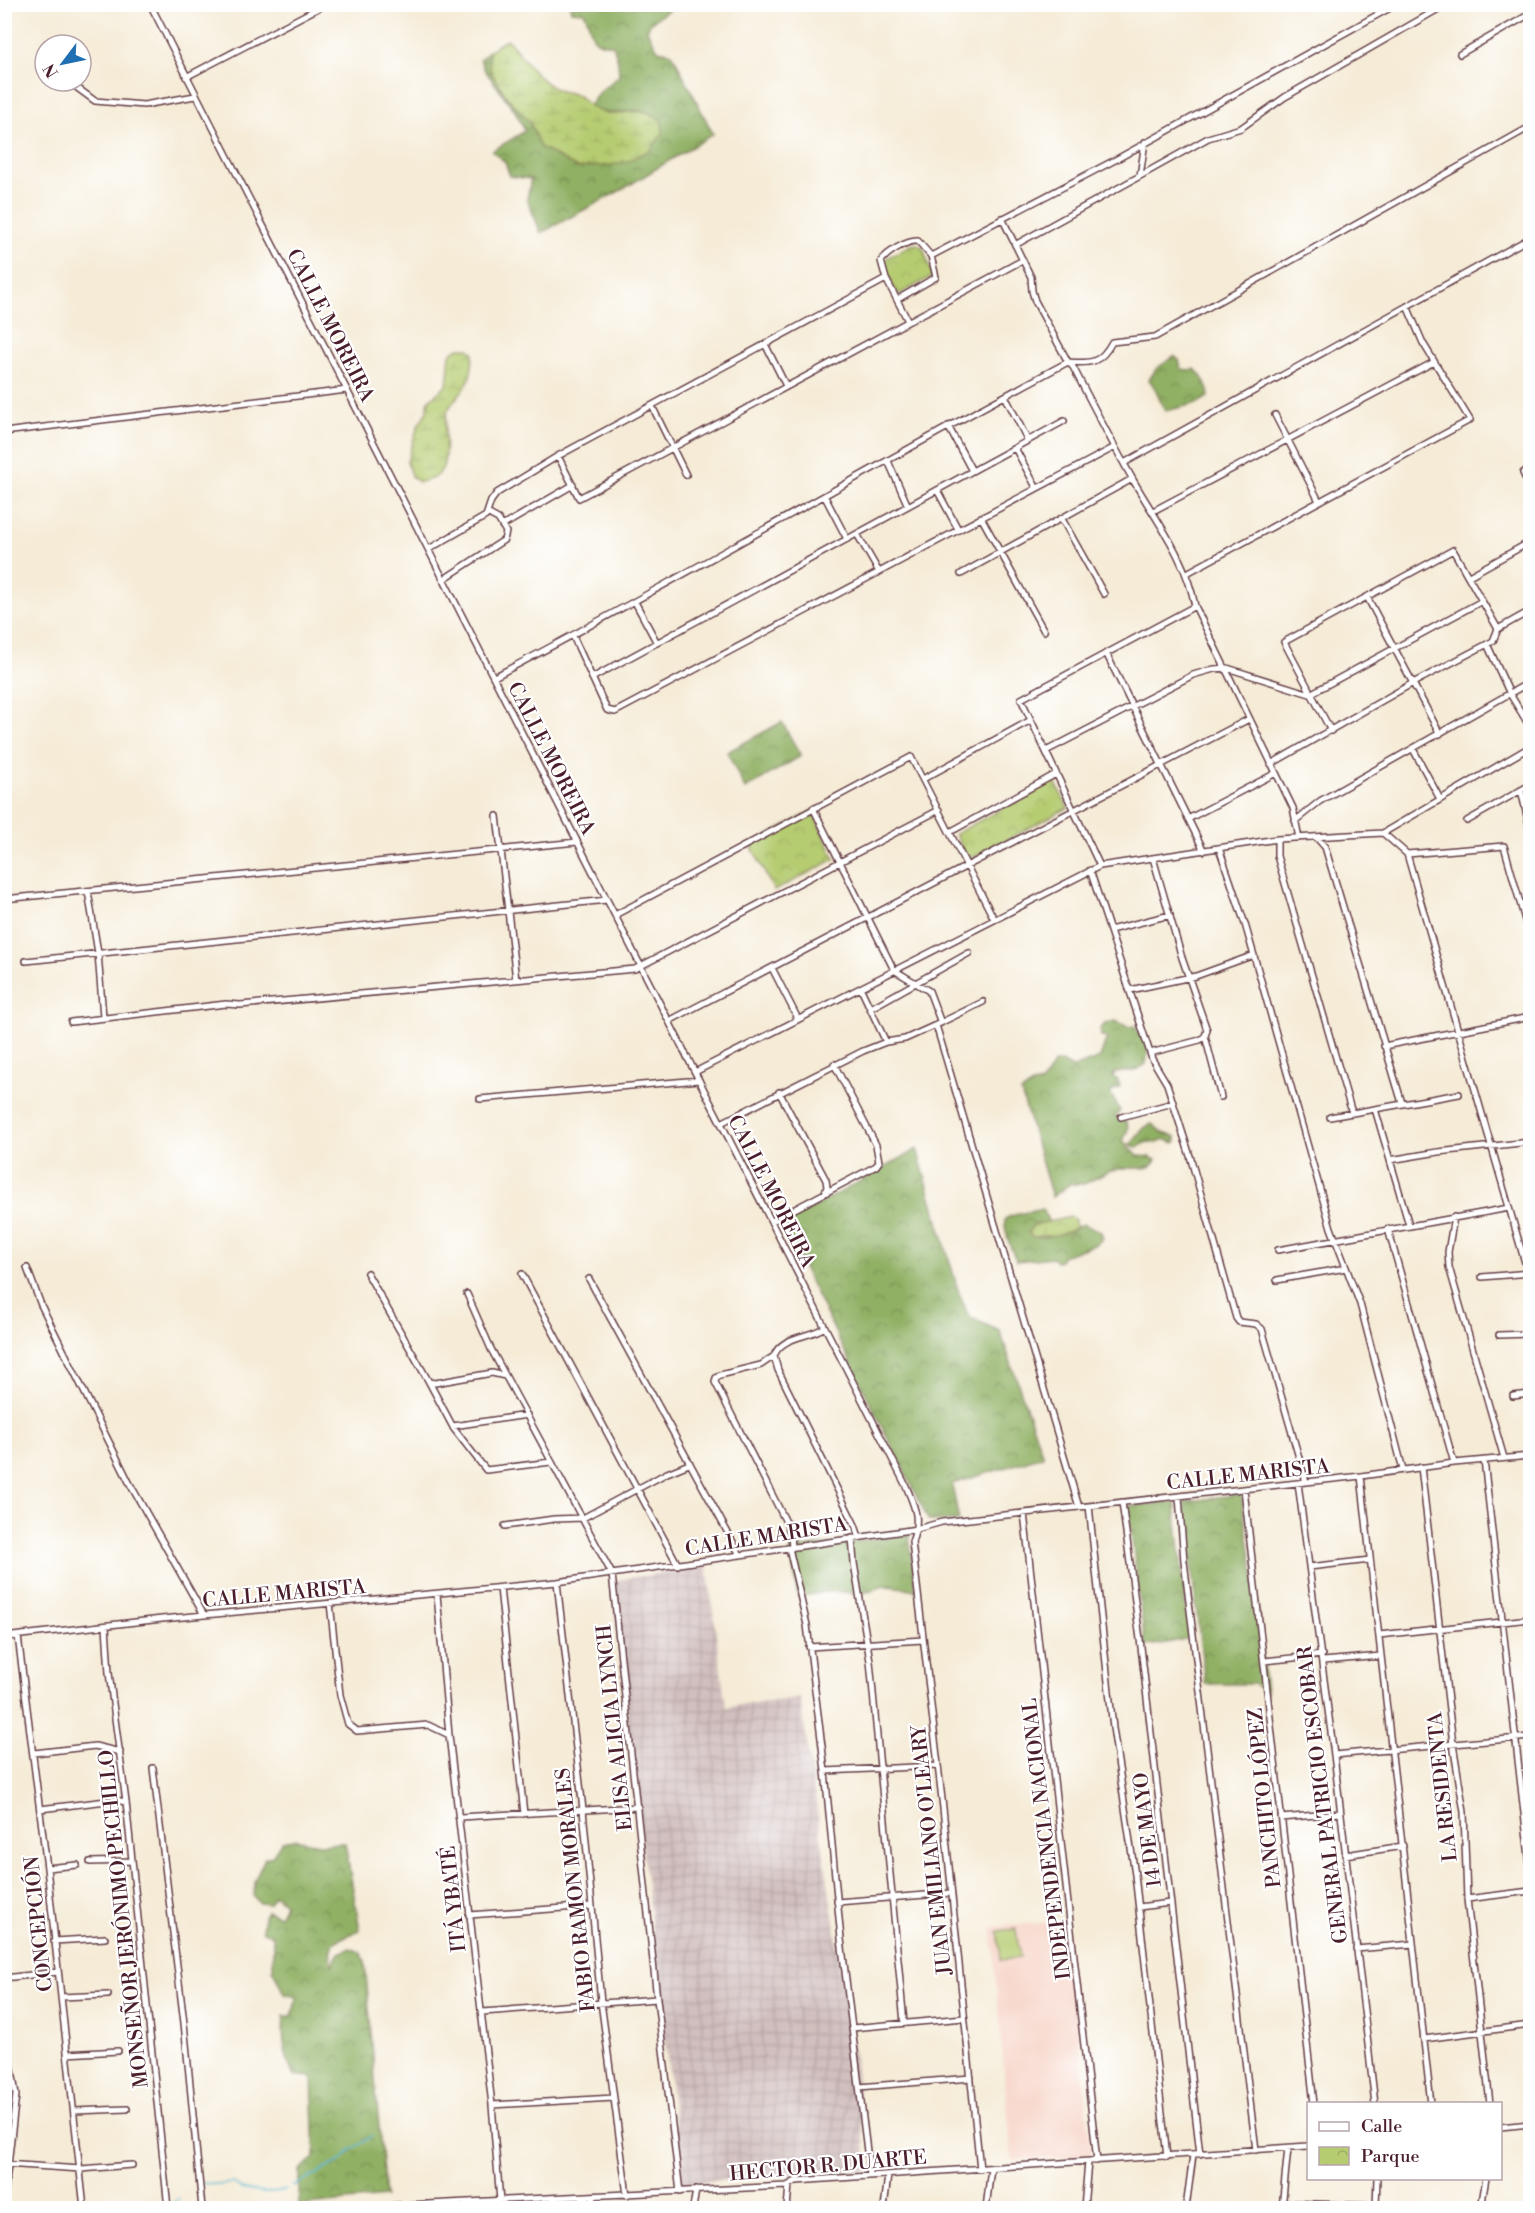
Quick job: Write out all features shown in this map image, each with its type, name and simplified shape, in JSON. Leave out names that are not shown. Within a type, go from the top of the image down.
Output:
[{"type":"street","name":"CALLE MOREIRA","points":[[150,4],[906,1486],[917,1512],[917,1529]]},
{"type":"street","points":[[186,76],[326,4]]},
{"type":"street","points":[[931,256],[1397,4]]},
{"type":"street","points":[[1015,245],[1208,138],[1241,128],[1285,97],[1447,4]]},
{"type":"street","points":[[1460,54],[1530,14]]},
{"type":"street","points":[[84,93],[94,101],[144,105],[195,96]]},
{"type":"street","points":[[494,677],[635,602],[948,426],[1068,362],[1085,364],[1098,360],[1106,353],[1112,342],[1155,337],[1530,127]]},
{"type":"street","points":[[1140,176],[1145,142]]},
{"type":"street","points":[[1002,218],[1031,277],[1035,301],[1132,479],[1153,511],[1187,573],[1195,606],[1293,808],[1299,838]]},
{"type":"street","points":[[1124,463],[1530,238]]},
{"type":"street","points":[[898,299],[934,280],[936,274],[931,256],[918,241],[912,241],[883,258],[881,264],[886,279],[909,321]]},
{"type":"street","points":[[558,456],[579,498],[1023,260]]},
{"type":"street","points":[[429,549],[486,516],[491,501],[497,493],[558,456],[766,346],[886,279]]},
{"type":"street","points":[[1187,573],[1470,420],[1434,362],[1407,306]]},
{"type":"street","points":[[766,346],[786,386]]},
{"type":"street","points":[[1153,511],[1434,362]]},
{"type":"street","points":[[4,432],[347,390]]},
{"type":"street","points":[[1005,396],[1028,441]]},
{"type":"street","points":[[652,406],[686,475]]},
{"type":"street","points":[[1275,415],[1319,501]]},
{"type":"street","points":[[592,678],[1064,421]]},
{"type":"street","points":[[948,426],[972,471]]},
{"type":"street","points":[[573,636],[607,710],[615,712],[1115,447]]},
{"type":"street","points":[[1015,448],[1036,487]]},
{"type":"street","points":[[888,461],[908,506]]},
{"type":"street","points":[[1530,468],[1522,473],[1530,488]]},
{"type":"street","points":[[960,574],[1132,479]]},
{"type":"street","points":[[502,526],[573,485]]},
{"type":"street","points":[[938,490],[958,529]]},
{"type":"street","points":[[825,496],[848,539]]},
{"type":"street","points":[[444,579],[504,540],[506,532],[498,519],[488,513]]},
{"type":"street","points":[[981,517],[1044,631]]},
{"type":"street","points":[[1062,519],[1104,594]]},
{"type":"street","points":[[857,534],[879,572]]},
{"type":"street","points":[[1469,576],[1530,542]]},
{"type":"street","points":[[1331,731],[1284,642],[1453,550],[1498,629]]},
{"type":"street","points":[[1367,597],[1440,734]]},
{"type":"street","points":[[1046,751],[1193,675],[1214,669],[1227,668],[1310,694],[1482,601]]},
{"type":"street","points":[[635,602],[657,643]]},
{"type":"street","points":[[1100,866],[1021,699],[1195,606]]},
{"type":"street","points":[[1272,764],[1413,683],[1493,641],[1498,629],[1530,612]]},
{"type":"street","points":[[1486,644],[1530,727]]},
{"type":"street","points":[[1106,653],[1204,851]]},
{"type":"street","points":[[1295,821],[1320,801],[1530,682]]},
{"type":"street","points":[[669,1021],[1250,719]]},
{"type":"street","points":[[923,779],[1031,720]]},
{"type":"street","points":[[695,1072],[1100,866],[1277,839],[1383,833],[1530,747]]},
{"type":"street","points":[[1413,749],[1440,799]]},
{"type":"street","points":[[615,915],[911,757],[994,919]]},
{"type":"street","points":[[1188,819],[1276,773]]},
{"type":"street","points":[[950,832],[1056,774]]},
{"type":"street","points":[[1467,821],[1530,785]]},
{"type":"street","points":[[1521,790],[1530,829]]},
{"type":"street","points":[[813,808],[894,970],[929,991],[1079,1507]]},
{"type":"street","points":[[71,1022],[225,1004],[240,1005],[641,967],[839,860],[939,810]]},
{"type":"street","points":[[497,816],[516,980]]},
{"type":"street","points":[[1383,833],[1407,854],[1530,1275],[1482,1277]]},
{"type":"street","points":[[1316,837],[1325,847],[1401,1103]]},
{"type":"street","points":[[1277,839],[1277,856],[1352,1113]]},
{"type":"street","points":[[4,899],[577,842]]},
{"type":"street","points":[[1407,854],[1504,846],[1530,938]]},
{"type":"street","points":[[1219,848],[1254,955],[1335,1239],[1360,1304],[1404,1470]]},
{"type":"street","points":[[1150,1053],[1200,1040],[1205,1036],[1207,1030],[1153,858]]},
{"type":"street","points":[[1090,870],[1150,1053],[1167,1084],[1236,1318],[1239,1322],[1256,1324],[1262,1329],[1306,1482]]},
{"type":"street","points":[[88,891],[98,953],[103,1017]]},
{"type":"street","points":[[26,961],[607,900]]},
{"type":"street","points":[[1110,930],[1170,915]]},
{"type":"street","points":[[871,1008],[969,953]]},
{"type":"street","points":[[1130,990],[1189,977],[1254,955]]},
{"type":"street","points":[[772,968],[798,1019]]},
{"type":"street","points":[[861,989],[886,1042]]},
{"type":"street","points":[[721,1123],[863,1051],[886,1042],[905,1039],[983,1002]]},
{"type":"street","points":[[1384,1046],[1530,1017]]},
{"type":"street","points":[[1205,1036],[1221,1097]]},
{"type":"street","points":[[771,1221],[876,1166],[879,1162],[876,1145],[834,1065]]},
{"type":"street","points":[[480,1099],[699,1080]]},
{"type":"street","points":[[779,1092],[826,1180],[825,1193]]},
{"type":"street","points":[[1330,1117],[1459,1094]]},
{"type":"street","points":[[1121,1117],[1173,1103]]},
{"type":"street","points":[[1375,1109],[1409,1226]]},
{"type":"street","points":[[1390,1160],[1530,1142]]},
{"type":"street","points":[[1278,1250],[1509,1208]]},
{"type":"street","points":[[1454,1217],[1448,1252],[1449,1267],[1504,1458]]},
{"type":"street","points":[[1388,1229],[1454,1463]]},
{"type":"street","points":[[27,1268],[41,1305],[130,1484],[204,1615]]},
{"type":"street","points":[[1277,1280],[1346,1268]]},
{"type":"street","points":[[367,1273],[453,1426],[486,1470],[551,1462]]},
{"type":"street","points":[[522,1274],[678,1565]]},
{"type":"street","points":[[590,1279],[740,1555]]},
{"type":"street","name":"ELISA ALICIA LYNCH","points":[[468,1294],[483,1333],[505,1376],[612,1574],[680,2192]]},
{"type":"street","points":[[825,1327],[818,1332],[779,1346],[767,1363],[720,1375],[715,1382],[791,1535],[790,1548],[807,1625],[825,1771],[837,1902],[870,2176]]},
{"type":"street","points":[[1498,1335],[1530,1334]]},
{"type":"street","points":[[774,1356],[778,1370],[859,1537]]},
{"type":"street","points":[[429,1382],[435,1383],[492,1373],[505,1376]]},
{"type":"street","points":[[1513,1396],[1530,1394]]},
{"type":"street","points":[[453,1426],[527,1415]]},
{"type":"street","name":"CALLE MARISTA","points":[[4,1637],[204,1615],[557,1582],[917,1529],[942,1522],[1530,1456]]},
{"type":"street","points":[[1484,1460],[1530,1866]]},
{"type":"street","points":[[505,1526],[554,1519],[583,1518],[666,1473],[689,1464]]},
{"type":"street","name":"LA RESIDENTA","points":[[1421,1467],[1464,1812],[1467,1899],[1490,2102]]},
{"type":"street","points":[[1361,1476],[1431,2102]]},
{"type":"street","name":"GENERAL PATRICIO ESCOBAR","points":[[1298,1483],[1322,1658],[1375,2102]]},
{"type":"street","name":"PANCHITO LÓPEZ","points":[[1244,1489],[1314,2102]]},
{"type":"street","points":[[1179,1497],[1185,1573],[1256,2150]]},
{"type":"street","name":"14 DE MAYO","points":[[1122,1502],[1200,2154]]},
{"type":"street","points":[[1089,1506],[1113,1728],[1139,1907],[1167,2157]]},
{"type":"street","name":"INDEPENDENCIA NACIONAL","points":[[1024,1513],[1097,2161]]},
{"type":"street","name":"JUAN EMILIANO O'LEARY","points":[[917,1529],[912,1542],[980,2169]]},
{"type":"street","points":[[852,1538],[868,1645],[894,1899],[904,2023]]},
{"type":"street","points":[[1309,1567],[1370,1560]]},
{"type":"street","name":"FABIO RAMON MORALES","points":[[557,1582],[583,1810],[601,2002],[627,2195]]},
{"type":"street","points":[[500,1588],[524,1814]]},
{"type":"street","name":"ITÁ YBATÉ","points":[[437,1594],[449,1735],[492,2105],[497,2201],[493,2208]]},
{"type":"street","points":[[330,1603],[340,1695],[345,1720],[348,1724],[357,1731],[428,1725],[449,1735]]},
{"type":"street","points":[[1379,1635],[1530,1619]]},
{"type":"street","name":"MONSEÑOR JERÓNIMO PECHILLO","points":[[106,1626],[108,1663],[126,1802],[168,2208]]},
{"type":"street","name":"CONCEPCIÓN","points":[[18,1636],[47,1868],[84,2208]]},
{"type":"street","points":[[809,1647],[923,1640]]},
{"type":"street","points":[[1264,1661],[1381,1656]]},
{"type":"street","points":[[1334,1755],[1530,1737]]},
{"type":"street","points":[[33,1753],[95,1746],[120,1752]]},
{"type":"street","points":[[825,1771],[938,1766]]},
{"type":"street","points":[[153,1768],[183,2012],[202,2208]]},
{"type":"street","points":[[40,1809],[115,1800],[126,1802]]},
{"type":"street","points":[[460,1817],[638,1806]]},
{"type":"street","points":[[1281,1818],[1340,1813]]},
{"type":"street","points":[[1345,1855],[1403,1846]]},
{"type":"street","points":[[90,1862],[132,1861]]},
{"type":"street","points":[[47,1868],[77,1866]]},
{"type":"street","points":[[1467,1899],[1530,1891]]},
{"type":"street","points":[[837,1902],[951,1893]]},
{"type":"street","points":[[1139,1907],[1170,1903]]},
{"type":"street","points":[[469,1915],[591,1906]]},
{"type":"street","points":[[54,1941],[105,1938]]},
{"type":"street","points":[[1356,1949],[1413,1944]]},
{"type":"street","points":[[4,1978],[58,1972]]},
{"type":"street","points":[[60,1997],[108,1995]]},
{"type":"street","points":[[482,2012],[657,1999]]},
{"type":"street","points":[[852,2028],[964,2018]]},
{"type":"street","points":[[4,2020],[16,2096],[4,2200]]},
{"type":"street","points":[[1424,2039],[1530,2025]]},
{"type":"street","points":[[67,2054],[118,2051]]},
{"type":"street","points":[[859,2087],[971,2079]]},
{"type":"street","points":[[492,2105],[614,2098]]},
{"type":"street","points":[[74,2110],[127,2109]]},
{"type":"street","points":[[1502,2127],[1530,2124]]},
{"type":"street","name":"HECTOR R. DUARTE","points":[[349,2208],[789,2185],[796,2181],[1307,2146]]},
{"type":"street","points":[[1288,2148],[1282,2206],[1403,2208]]},
{"type":"street","points":[[1186,2208],[1193,2155]]},
{"type":"street","points":[[1084,2208],[1088,2162]]},
{"type":"street","points":[[7,2164],[81,2169],[132,2165]]},
{"type":"street","points":[[986,2208],[991,2168]]},
{"type":"street","points":[[884,2208],[888,2175]]},
{"type":"street","points":[[1376,2207],[1377,2180]]},
{"type":"street","points":[[1481,2208],[1486,2180]]},
{"type":"street","points":[[787,2208],[789,2185]]},
{"type":"street","points":[[693,2208],[696,2190]]},
{"type":"street","points":[[592,2208],[594,2196]]},
{"type":"shaded area","points":[[707,1566],[726,1707],[800,1698],[854,2054],[867,2170],[682,2183],[611,1581]]},
{"type":"shaded area","points":[[1066,1921],[1092,2157],[1012,2160],[991,1927]]},
{"type":"green space","points":[[572,4],[676,5],[651,22],[647,30],[658,50],[672,53],[713,134],[623,189],[541,233],[527,199],[531,179],[510,176],[505,162],[492,151],[525,131],[515,111],[484,69],[480,59],[489,51],[490,71],[530,122],[535,135],[577,168],[594,165],[662,122],[643,111],[609,113],[589,106],[599,92],[619,76],[618,61],[613,45],[594,39],[584,12],[571,11]]},
{"type":"green space","points":[[507,39],[549,85],[578,96],[597,111],[618,114],[638,111],[653,115],[662,122],[663,133],[650,150],[628,161],[611,165],[577,168],[540,147],[530,122],[506,96],[490,70],[489,51]]},
{"type":"green space","points":[[917,244],[923,248],[933,276],[900,294],[896,292],[883,263],[885,259]]},
{"type":"green space","points":[[458,348],[468,348],[473,352],[470,376],[467,384],[448,410],[444,464],[440,472],[432,479],[419,482],[411,476],[407,462],[429,400],[447,385],[450,354]]},
{"type":"green space","points":[[1174,356],[1179,360],[1181,369],[1195,369],[1198,372],[1206,385],[1209,396],[1198,403],[1166,411],[1149,380],[1156,369]]},
{"type":"green space","points":[[782,722],[801,756],[745,789],[727,752]]},
{"type":"green space","points":[[1054,780],[1068,808],[968,860],[955,834]]},
{"type":"green space","points":[[812,811],[835,859],[774,891],[751,845]]},
{"type":"green space","points":[[1115,1021],[1128,1027],[1135,1026],[1148,1050],[1146,1064],[1134,1071],[1114,1073],[1113,1077],[1118,1080],[1120,1087],[1111,1092],[1120,1110],[1116,1117],[1127,1122],[1128,1129],[1123,1141],[1129,1145],[1145,1127],[1152,1124],[1163,1133],[1176,1137],[1176,1141],[1174,1143],[1164,1139],[1158,1143],[1147,1142],[1138,1147],[1128,1145],[1126,1148],[1134,1151],[1138,1156],[1156,1160],[1152,1166],[1123,1168],[1108,1172],[1084,1184],[1070,1184],[1052,1197],[1021,1092],[1032,1085],[1042,1083],[1054,1063],[1061,1062],[1073,1068],[1100,1058],[1107,1037],[1101,1036],[1100,1029],[1105,1024]]},
{"type":"green space","points":[[917,1149],[959,1293],[969,1317],[1000,1331],[1043,1456],[952,1484],[959,1521],[929,1521],[782,1225]]},
{"type":"green space","points":[[1043,1209],[1049,1223],[1034,1226],[1044,1237],[1068,1232],[1083,1224],[1101,1232],[1103,1238],[1097,1244],[1062,1256],[1060,1261],[1056,1262],[1053,1257],[1017,1261],[1008,1240],[1005,1219]]},
{"type":"green space","points":[[1071,1217],[1075,1220],[1075,1228],[1065,1232],[1032,1237],[1028,1232],[1034,1225]]},
{"type":"green space","points":[[1241,1494],[1255,1581],[1266,1693],[1254,1684],[1205,1684],[1184,1502]]},
{"type":"green space","points":[[1175,1502],[1187,1620],[1191,1637],[1145,1645],[1128,1506]]},
{"type":"green space","points":[[909,1535],[916,1591],[882,1585],[863,1592],[827,1592],[798,1597],[790,1549]]},
{"type":"green space","points":[[294,1839],[319,1844],[345,1843],[360,1930],[336,1941],[330,1956],[332,1965],[339,1953],[350,1948],[360,1952],[365,1962],[385,2197],[299,2206],[299,2170],[315,2158],[312,2077],[293,2075],[290,2067],[284,2046],[284,2016],[292,2016],[297,1997],[284,1994],[273,1970],[273,1936],[262,1930],[267,1911],[279,1916],[285,1904],[274,1895],[269,1904],[260,1903],[253,1896],[254,1882],[265,1858],[272,1856],[282,1841]]},
{"type":"green space","points":[[1016,1929],[1020,1958],[1001,1960],[998,1931]]},
{"type":"waterway","points":[[293,2187],[340,2161],[351,2150],[372,2136]]},
{"type":"waterway","points":[[202,2183],[217,2185],[233,2183],[241,2189],[264,2193],[286,2190]]},
{"type":"waterway","points":[[173,2208],[172,2204],[179,2198]]}]
